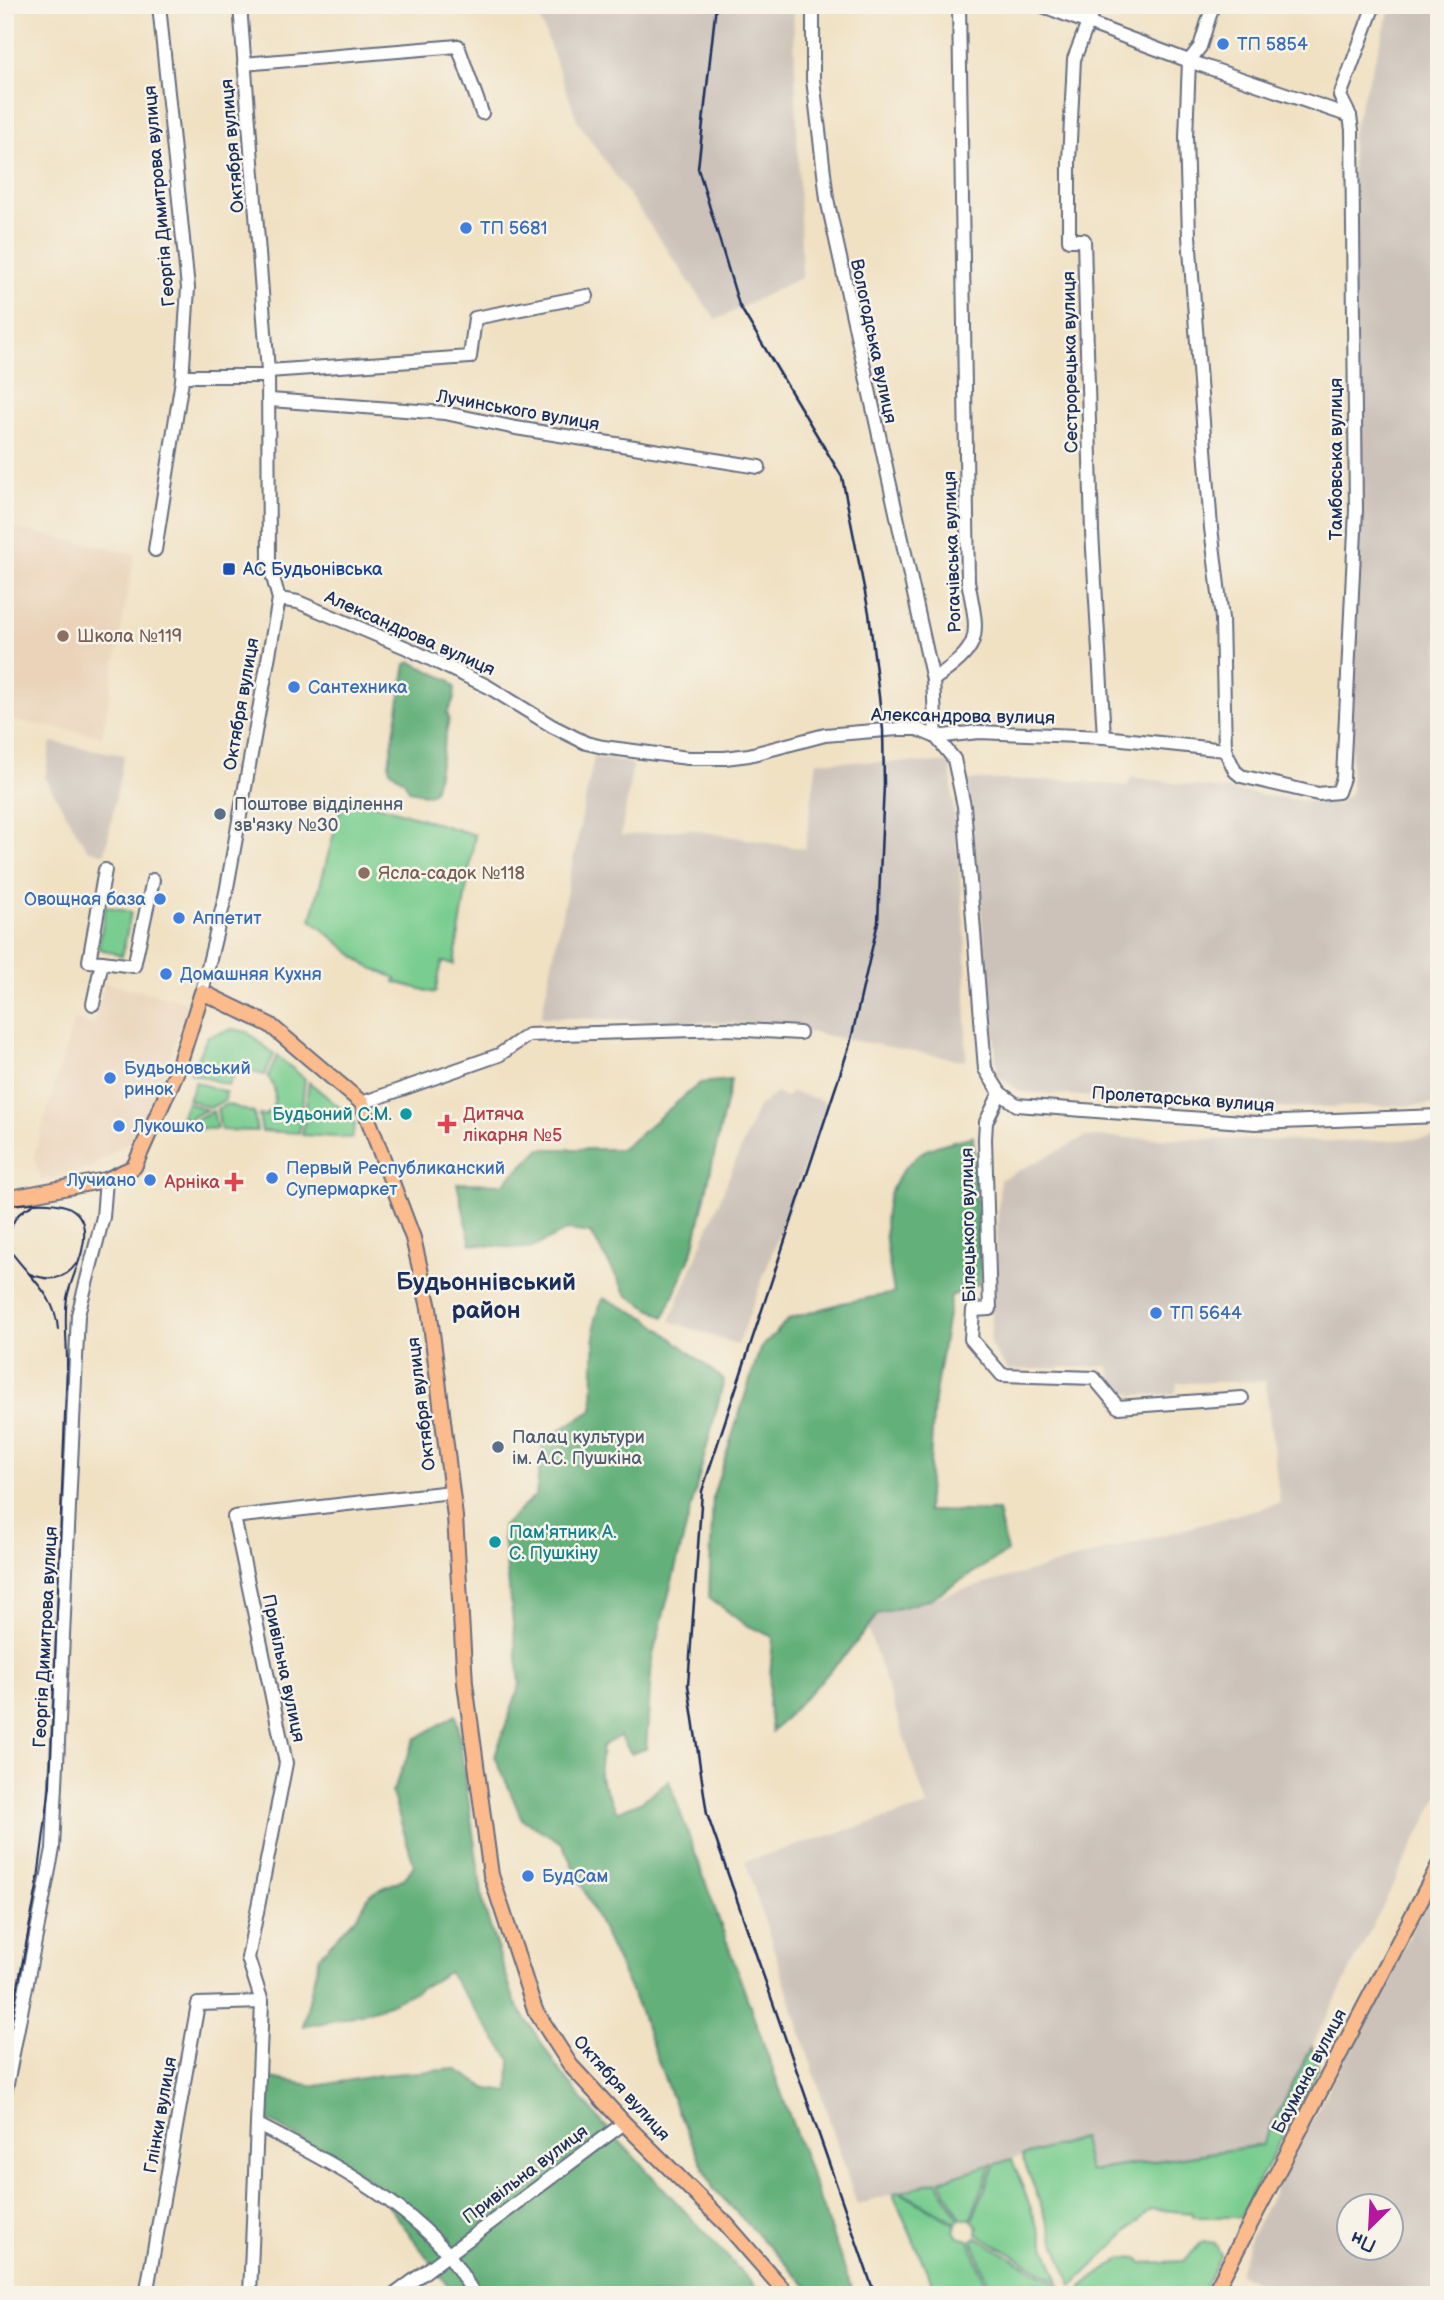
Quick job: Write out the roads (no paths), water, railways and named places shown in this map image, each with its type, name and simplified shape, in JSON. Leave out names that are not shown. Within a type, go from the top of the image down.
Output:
[{"type":"main road","name":"Октября вулиця","points":[[202,992],[270,1025],[362,1103],[418,1256],[429,1308],[452,1492],[465,1683],[491,1875],[535,2010],[571,2066],[727,2225],[788,2295]]},
{"type":"main road","points":[[5,1199],[106,1180],[134,1167],[144,1150],[177,1071],[202,992]]},
{"type":"main road","name":"Баумана вулиця","points":[[1213,2295],[1439,1865]]},
{"type":"main road","points":[[775,2280],[783,2295]]},
{"type":"street","name":"Георгія Димитрова вулиця","points":[[155,550],[183,376],[188,288],[159,5]]},
{"type":"street","name":"Октября вулиця","points":[[202,992],[226,893],[279,599],[268,563],[270,400],[240,5]]},
{"type":"street","name":"Вологодська вулиця","points":[[813,5],[813,79],[827,199],[933,680]]},
{"type":"street","name":"Рогачівська вулиця","points":[[933,680],[960,661],[968,652],[976,632],[968,581],[959,5]]},
{"type":"street","points":[[1040,5],[1189,61],[1350,116]]},
{"type":"street","name":"Сестрорецька вулиця","points":[[1095,5],[1074,59],[1069,240],[1084,240],[1092,532],[1104,737]]},
{"type":"street","points":[[1213,5],[1200,47],[1189,61],[1186,137],[1189,236],[1211,528],[1222,619],[1225,750]]},
{"type":"street","name":"Тамбовська вулиця","points":[[1225,750],[1235,771],[1241,776],[1329,794],[1338,792],[1343,778],[1356,510],[1350,116],[1340,96],[1374,5]]},
{"type":"street","points":[[244,64],[458,46],[482,113]]},
{"type":"street","name":"Лучинського вулиця","points":[[268,374],[470,357],[475,317],[587,296]]},
{"type":"street","points":[[183,376],[268,374]]},
{"type":"street","name":"Лучинського вулиця","points":[[270,400],[445,413],[516,428],[759,467]]},
{"type":"street","name":"Александрова вулиця","points":[[279,599],[299,602],[418,653],[487,686],[586,743],[688,758],[725,758],[749,755],[825,735],[917,729],[936,737],[978,732],[1104,737],[1225,750]]},
{"type":"street","points":[[933,680],[936,737],[954,759],[964,806],[985,1069],[1000,1093]]},
{"type":"street","points":[[105,870],[89,961],[134,966],[153,880]]},
{"type":"street","points":[[93,1004],[102,962]]},
{"type":"street","points":[[362,1103],[499,1055],[528,1035],[727,1029],[800,1033]]},
{"type":"street","name":"Пролетарська вулиця","points":[[1000,1093],[1017,1105],[1256,1123],[1439,1116]]},
{"type":"street","name":"Білецького вулиця","points":[[1000,1093],[986,1122],[985,1139],[990,1309],[973,1310],[971,1339],[1002,1375],[1094,1378],[1118,1407],[1242,1398]]},
{"type":"street","name":"Георгія Димитрова вулиця","points":[[5,2094],[53,1849],[78,1315],[103,1217],[106,1180]]},
{"type":"street","name":"Привільна вулиця","points":[[250,2295],[262,2002],[248,1958],[286,1763],[234,1517],[452,1492]]},
{"type":"street","name":"Глінки вулиця","points":[[146,2295],[198,2004],[262,2002]]},
{"type":"street","name":"Привільна вулиця","points":[[394,2295],[624,2123]]},
{"type":"street","points":[[258,2125],[321,2158],[369,2188],[448,2254],[475,2295]]},
{"type":"tram line","points":[[5,1205],[63,1205],[74,1210],[81,1219],[84,1232],[82,1251],[66,1306],[67,1364],[50,1786],[37,1886],[5,2054]]},
{"type":"tram line","points":[[12,1253],[12,1224],[19,1213],[33,1205]]},
{"type":"tram line","points":[[5,1243],[45,1294],[56,1317],[58,1330]]},
{"type":"tram line","points":[[30,1274],[55,1278],[66,1274],[76,1264]]},
{"type":"railway","points":[[716,5],[698,168],[739,305],[842,477],[869,613],[883,730],[884,784],[878,922],[850,1044],[702,1491],[688,1685],[707,1814],[875,2295]]},
{"type":"place","name":"ТП 5854","points":[[1223,44]]},
{"type":"place","name":"ТП 5681","points":[[466,228]]},
{"type":"place","name":"АС Будьонівська","points":[[229,569]]},
{"type":"place","name":"Школа №119","points":[[63,636]]},
{"type":"place","name":"Сантехника","points":[[294,687]]},
{"type":"place","name":"Поштове відділення зв'язку №30","points":[[220,814]]},
{"type":"place","name":"Ясла-садок №118","points":[[364,873]]},
{"type":"place","name":"Овощная база","points":[[160,899]]},
{"type":"place","name":"Аппетит","points":[[179,918]]},
{"type":"place","name":"Домашняя Кухня","points":[[166,974]]},
{"type":"place","name":"Будьоновський ринок","points":[[110,1078]]},
{"type":"place","name":"Будьоний С.М.","points":[[406,1114]]},
{"type":"place","name":"Дитяча лікарня №5","points":[[447,1124]]},
{"type":"place","name":"Лукошко","points":[[119,1126]]},
{"type":"place","name":"Первый Республиканский Супермаркет","points":[[272,1178]]},
{"type":"place","name":"Лучиано","points":[[150,1180]]},
{"type":"place","name":"Арніка","points":[[234,1182]]},
{"type":"place","name":"ТП 5644","points":[[1156,1313]]},
{"type":"place","name":"Палац культури ім. А.С. Пушкіна","points":[[498,1447]]},
{"type":"place","name":"Пам'ятник А. С. Пушкіну","points":[[495,1542]]},
{"type":"place","name":"БудСам","points":[[528,1876]]},
{"type":"district","name":"Будьоннівський район","points":[[486,1296]]}]
